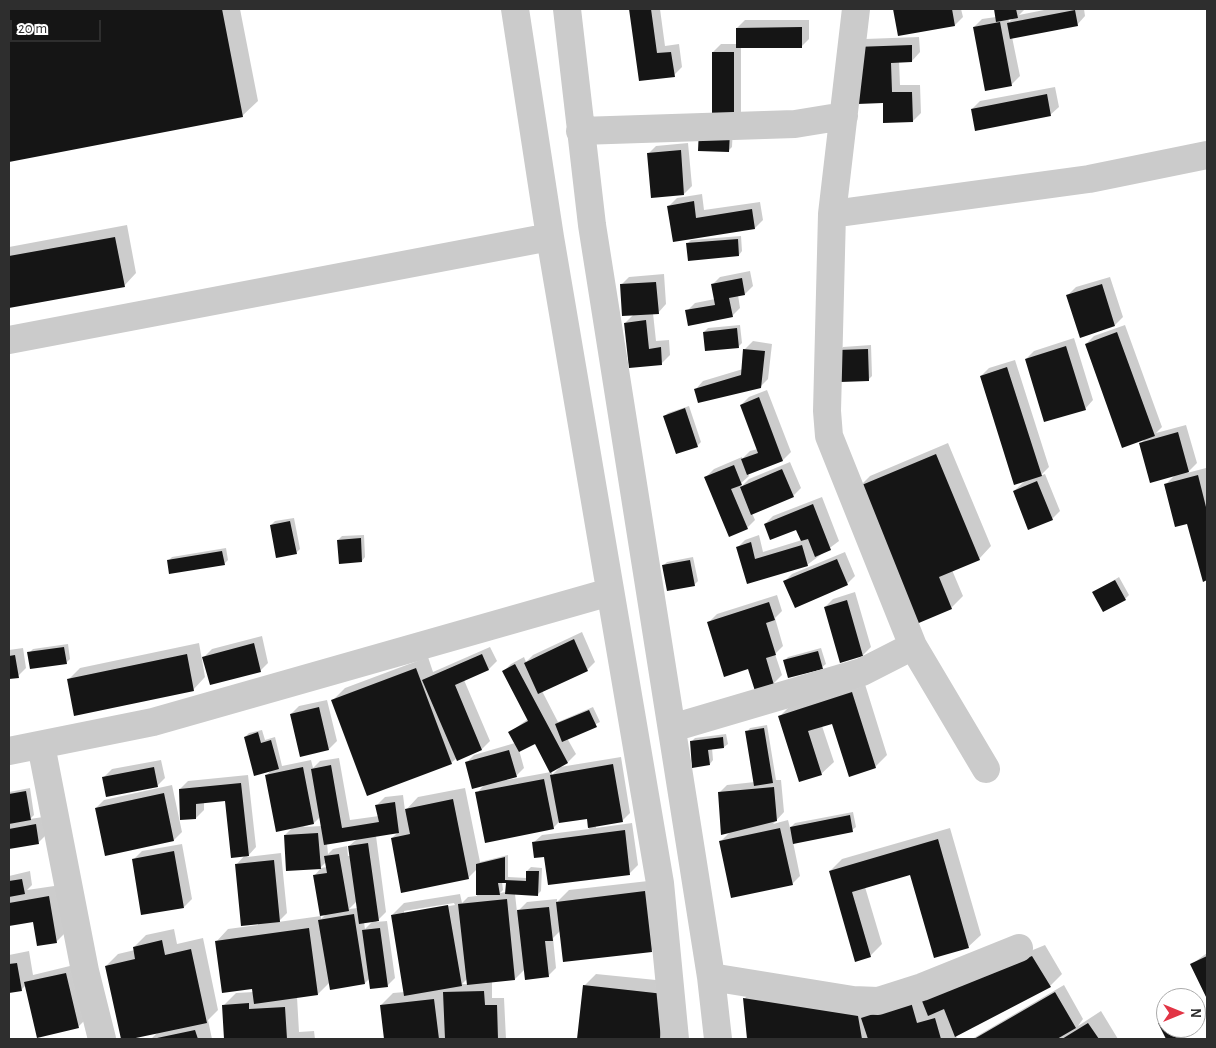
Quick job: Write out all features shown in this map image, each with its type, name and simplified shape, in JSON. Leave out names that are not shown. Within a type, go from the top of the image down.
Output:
[{"type":"street","points":[[515,9],[550,237],[660,883],[674,1039]]},
{"type":"street","points":[[567,9],[592,225],[711,977],[718,1039]]},
{"type":"street","points":[[856,9],[832,214],[827,411],[829,436],[913,646],[986,769]]},
{"type":"street","points":[[580,131],[795,124],[844,116]]},
{"type":"street","points":[[832,214],[1089,179],[1207,155]]},
{"type":"street","points":[[9,340],[550,237]]},
{"type":"street","points":[[9,751],[153,722],[610,592]]},
{"type":"street","points":[[672,728],[862,672],[913,646]]},
{"type":"street","points":[[41,745],[85,971],[102,1039]]},
{"type":"street","points":[[711,977],[853,1000],[878,1001],[1019,948]]},
{"type":"building","points":[[9,9],[222,9],[243,117],[9,162]]},
{"type":"building","points":[[629,9],[651,9],[657,53],[671,52],[675,77],[639,81]]},
{"type":"building","points":[[893,9],[952,9],[955,26],[898,36]]},
{"type":"building","points":[[994,9],[1016,9],[1018,18],[996,22]]},
{"type":"building","points":[[1075,10],[1078,26],[1010,39],[1007,23]]},
{"type":"building","points":[[1000,22],[1012,86],[985,91],[973,27]]},
{"type":"building","points":[[802,27],[802,48],[736,48],[736,28]]},
{"type":"building","points":[[912,45],[912,62],[891,63],[892,92],[912,92],[913,122],[883,123],[883,103],[857,104],[855,47]]},
{"type":"building","points":[[712,52],[734,52],[734,122],[712,122]]},
{"type":"building","points":[[1047,94],[1051,116],[975,131],[971,109]]},
{"type":"building","points":[[699,129],[730,131],[729,152],[698,151]]},
{"type":"building","points":[[681,150],[684,195],[651,198],[647,153]]},
{"type":"building","points":[[694,201],[696,218],[752,209],[755,229],[673,242],[667,206]]},
{"type":"building","points":[[115,237],[125,287],[9,308],[9,256]]},
{"type":"building","points":[[738,239],[739,256],[688,261],[686,243]]},
{"type":"building","points":[[742,278],[745,295],[729,298],[733,317],[688,326],[685,310],[715,305],[711,284]]},
{"type":"building","points":[[656,282],[659,314],[622,316],[620,284]]},
{"type":"building","points":[[1102,284],[1115,326],[1080,338],[1066,295]]},
{"type":"building","points":[[646,320],[649,349],[661,347],[662,365],[629,368],[624,323]]},
{"type":"building","points":[[737,328],[739,348],[705,351],[703,332]]},
{"type":"building","points":[[1117,332],[1155,436],[1122,448],[1085,344]]},
{"type":"building","points":[[1066,346],[1086,410],[1044,422],[1025,359]]},
{"type":"building","points":[[743,349],[765,351],[761,388],[698,403],[694,389],[741,375]]},
{"type":"building","points":[[868,349],[869,381],[840,382],[838,350]]},
{"type":"building","points":[[1007,367],[1042,476],[1014,485],[980,376]]},
{"type":"building","points":[[759,397],[783,461],[747,475],[741,459],[758,453],[740,405]]},
{"type":"building","points":[[685,408],[698,447],[676,454],[663,416]]},
{"type":"building","points":[[1178,432],[1189,472],[1150,483],[1139,443]]},
{"type":"building","points":[[936,454],[980,560],[939,577],[952,609],[914,625],[857,487]]},
{"type":"building","points":[[734,465],[742,485],[731,489],[748,529],[729,537],[704,477]]},
{"type":"building","points":[[782,469],[794,497],[751,515],[740,487]]},
{"type":"building","points":[[1198,475],[1207,511],[1207,580],[1203,582],[1187,524],[1175,527],[1164,484]]},
{"type":"building","points":[[1037,481],[1053,520],[1028,530],[1013,491]]},
{"type":"building","points":[[813,504],[831,550],[815,557],[808,539],[801,541],[796,530],[770,540],[764,524]]},
{"type":"building","points":[[290,521],[297,554],[276,558],[270,525]]},
{"type":"building","points":[[361,538],[362,562],[339,564],[337,540]]},
{"type":"building","points":[[751,542],[755,559],[802,545],[808,566],[747,584],[736,547]]},
{"type":"building","points":[[222,551],[225,565],[169,574],[167,560]]},
{"type":"building","points":[[837,559],[848,585],[795,608],[783,581]]},
{"type":"building","points":[[690,560],[695,586],[667,591],[662,565]]},
{"type":"building","points":[[1115,580],[1126,600],[1103,612],[1092,592]]},
{"type":"building","points":[[847,600],[863,656],[840,663],[824,607]]},
{"type":"building","points":[[769,602],[775,620],[766,623],[776,655],[766,658],[774,685],[755,691],[748,669],[724,677],[707,622]]},
{"type":"building","points":[[574,639],[588,671],[538,694],[524,663]]},
{"type":"building","points":[[254,643],[261,672],[210,685],[202,657]]},
{"type":"building","points":[[64,647],[67,664],[30,669],[27,652]]},
{"type":"building","points":[[818,651],[823,669],[788,678],[783,660]]},
{"type":"building","points":[[187,654],[194,691],[74,716],[67,679]]},
{"type":"building","points":[[482,654],[489,670],[455,685],[482,750],[457,761],[422,680]]},
{"type":"building","points":[[15,655],[19,678],[9,679],[9,656]]},
{"type":"building","points":[[515,664],[568,763],[550,773],[535,744],[519,752],[508,732],[528,721],[502,671]]},
{"type":"building","points":[[416,668],[452,764],[367,796],[331,700]]},
{"type":"building","points":[[852,692],[876,768],[849,777],[832,724],[808,731],[822,775],[799,782],[778,716]]},
{"type":"building","points":[[319,707],[329,750],[300,757],[290,714]]},
{"type":"building","points":[[589,710],[597,727],[562,742],[555,724]]},
{"type":"building","points":[[764,728],[773,783],[754,786],[745,731]]},
{"type":"building","points":[[258,732],[261,743],[271,740],[279,769],[254,776],[244,737]]},
{"type":"building","points":[[723,737],[724,748],[708,750],[710,765],[692,768],[690,741]]},
{"type":"building","points":[[509,750],[517,777],[472,789],[465,762]]},
{"type":"building","points":[[613,764],[623,822],[588,828],[587,819],[559,823],[550,775]]},
{"type":"building","points":[[331,765],[342,828],[379,822],[375,805],[395,802],[399,833],[324,845],[311,769]]},
{"type":"building","points":[[154,767],[158,787],[106,797],[102,777]]},
{"type":"building","points":[[303,767],[314,824],[276,832],[265,775]]},
{"type":"building","points":[[544,779],[554,829],[485,843],[475,792]]},
{"type":"building","points":[[241,783],[249,856],[231,858],[225,801],[196,804],[196,819],[180,820],[179,789]]},
{"type":"building","points":[[774,787],[777,821],[721,835],[718,792]]},
{"type":"building","points":[[26,791],[31,820],[9,824],[9,794]]},
{"type":"building","points":[[164,793],[174,841],[105,856],[95,808]]},
{"type":"building","points":[[453,799],[469,879],[401,893],[391,838],[410,834],[405,809]]},
{"type":"building","points":[[850,815],[853,832],[793,844],[790,827]]},
{"type":"building","points":[[36,824],[39,844],[9,849],[9,829]]},
{"type":"building","points":[[780,828],[793,885],[731,898],[719,841]]},
{"type":"building","points":[[625,830],[630,875],[548,885],[544,857],[534,858],[532,842]]},
{"type":"building","points":[[318,833],[321,869],[286,871],[284,835]]},
{"type":"building","points":[[938,839],[969,948],[934,958],[910,875],[852,892],[871,957],[855,962],[829,871]]},
{"type":"building","points":[[368,843],[379,921],[359,924],[348,846]]},
{"type":"building","points":[[174,851],[184,908],[141,915],[132,859]]},
{"type":"building","points":[[339,854],[349,911],[320,916],[313,875],[327,873],[324,856]]},
{"type":"building","points":[[505,857],[505,880],[526,881],[526,871],[539,871],[538,896],[505,894],[506,883],[498,883],[500,895],[476,895],[476,864]]},
{"type":"building","points":[[274,860],[280,922],[241,926],[235,864]]},
{"type":"building","points":[[22,879],[25,894],[9,897],[9,881]]},
{"type":"building","points":[[645,891],[652,952],[563,962],[556,902]]},
{"type":"building","points":[[49,896],[57,943],[37,946],[33,922],[9,926],[9,903]]},
{"type":"building","points":[[507,899],[515,980],[467,985],[458,904]]},
{"type":"building","points":[[448,905],[462,986],[404,996],[391,915]]},
{"type":"building","points":[[549,907],[553,941],[545,941],[549,977],[525,980],[517,910]]},
{"type":"building","points":[[354,914],[365,984],[330,990],[318,920]]},
{"type":"building","points":[[309,928],[318,995],[254,1004],[252,989],[222,993],[215,941]]},
{"type":"building","points":[[380,928],[388,987],[370,989],[362,930]]},
{"type":"building","points":[[162,940],[165,955],[191,949],[207,1023],[131,1039],[121,1039],[105,966],[135,959],[133,947]]},
{"type":"building","points":[[1032,956],[1051,987],[955,1037],[944,1009],[928,1016],[922,1001]]},
{"type":"building","points":[[1207,956],[1207,999],[1206,988],[1202,988],[1190,964]]},
{"type":"building","points":[[17,963],[22,991],[9,993],[9,964]]},
{"type":"building","points":[[66,973],[79,1028],[37,1038],[24,982]]},
{"type":"building","points":[[583,985],[664,994],[660,1039],[577,1039]]},
{"type":"building","points":[[484,991],[485,1005],[497,1005],[498,1039],[445,1039],[443,992]]},
{"type":"building","points":[[1055,992],[1076,1028],[1057,1039],[974,1039]]},
{"type":"building","points":[[743,998],[858,1016],[862,1039],[747,1039]]},
{"type":"building","points":[[434,999],[439,1039],[384,1039],[380,1005]]},
{"type":"building","points":[[911,1002],[917,1023],[935,1018],[941,1039],[868,1039],[861,1018]]},
{"type":"building","points":[[249,1003],[249,1009],[285,1007],[287,1039],[224,1039],[222,1005]]},
{"type":"building","points":[[1088,1023],[1099,1039],[1062,1039]]},
{"type":"building","points":[[195,1030],[198,1039],[157,1039],[157,1038]]}]
